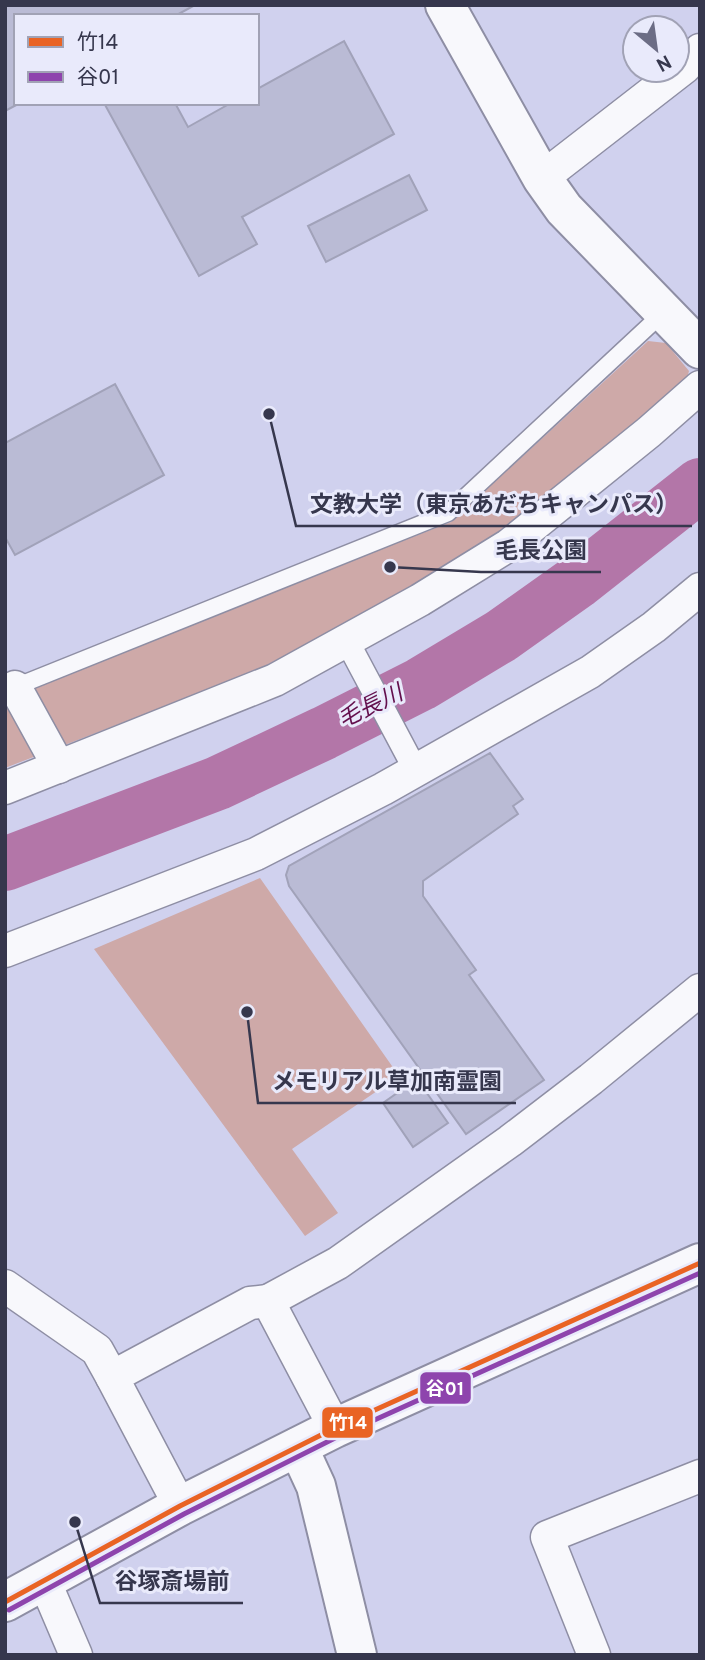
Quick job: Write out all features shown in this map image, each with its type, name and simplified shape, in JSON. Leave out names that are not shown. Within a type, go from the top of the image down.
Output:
[{"type":"street","points":[[445,5],[542,178],[564,209],[700,349]]},
{"type":"street","points":[[542,178],[685,67],[700,50]]},
{"type":"street","points":[[5,788],[352,650],[420,600],[509,545],[649,432],[700,387]]},
{"type":"street","points":[[5,951],[256,854],[413,766],[590,672],[654,627],[700,589]]},
{"type":"street","points":[[352,650],[413,766]]},
{"type":"street","points":[[10,689],[59,767]]},
{"type":"street","points":[[112,1377],[250,1303],[268,1301],[338,1263],[510,1141],[592,1079],[700,990]]},
{"type":"street","points":[[5,1602],[180,1506],[335,1428],[700,1263]]},
{"type":"street","points":[[5,1286],[97,1350],[180,1506]]},
{"type":"street","points":[[268,1301],[335,1428]]},
{"type":"street","points":[[298,1447],[316,1486],[357,1655]]},
{"type":"street","points":[[594,1655],[548,1537],[700,1476]]},
{"type":"street","points":[[44,1580],[76,1655]]},
{"type":"lane","points":[[10,689],[448,513],[665,312]]},
{"type":"shaded area","points":[[648,341],[666,343],[689,371],[686,382],[496,536],[395,599],[249,674],[5,768],[5,696],[451,522]]},
{"type":"shaded area","points":[[260,878],[399,1076],[292,1149],[338,1213],[305,1236],[94,949]]},
{"type":"building","points":[[5,5],[195,5],[179,14],[14,14],[14,105],[16,105],[5,111]]},
{"type":"building","points":[[344,41],[394,134],[242,217],[257,244],[199,276],[105,105],[176,105],[188,127],[227,105],[259,105],[259,88]]},
{"type":"building","points":[[409,175],[427,210],[326,262],[308,226]]},
{"type":"building","points":[[115,384],[164,475],[15,555],[5,537],[5,443]]},
{"type":"building","points":[[490,753],[523,799],[513,806],[518,814],[423,881],[423,896],[476,970],[469,975],[544,1080],[466,1134],[289,886],[286,875],[289,866]]},
{"type":"building","points":[[417,1079],[448,1123],[413,1147],[383,1103]]},
{"type":"waterway","name":"毛長川","points":[[5,864],[218,783],[421,684],[501,636],[577,582],[700,485]]},
{"type":"transit line","name":"竹14","points":[[5,1602],[180,1506],[335,1428],[700,1263]]},
{"type":"transit line","name":"谷01","points":[[9,1610],[184,1514],[339,1436],[700,1273]]},
{"type":"place","name":"文教大学（東京あだちキャンパス）","points":[[269,414]]},
{"type":"place","name":"毛長公園","points":[[390,567]]},
{"type":"place","name":"メモリアル草加南霊園","points":[[247,1012]]},
{"type":"place","name":"谷塚斎場前","points":[[75,1522]]}]
